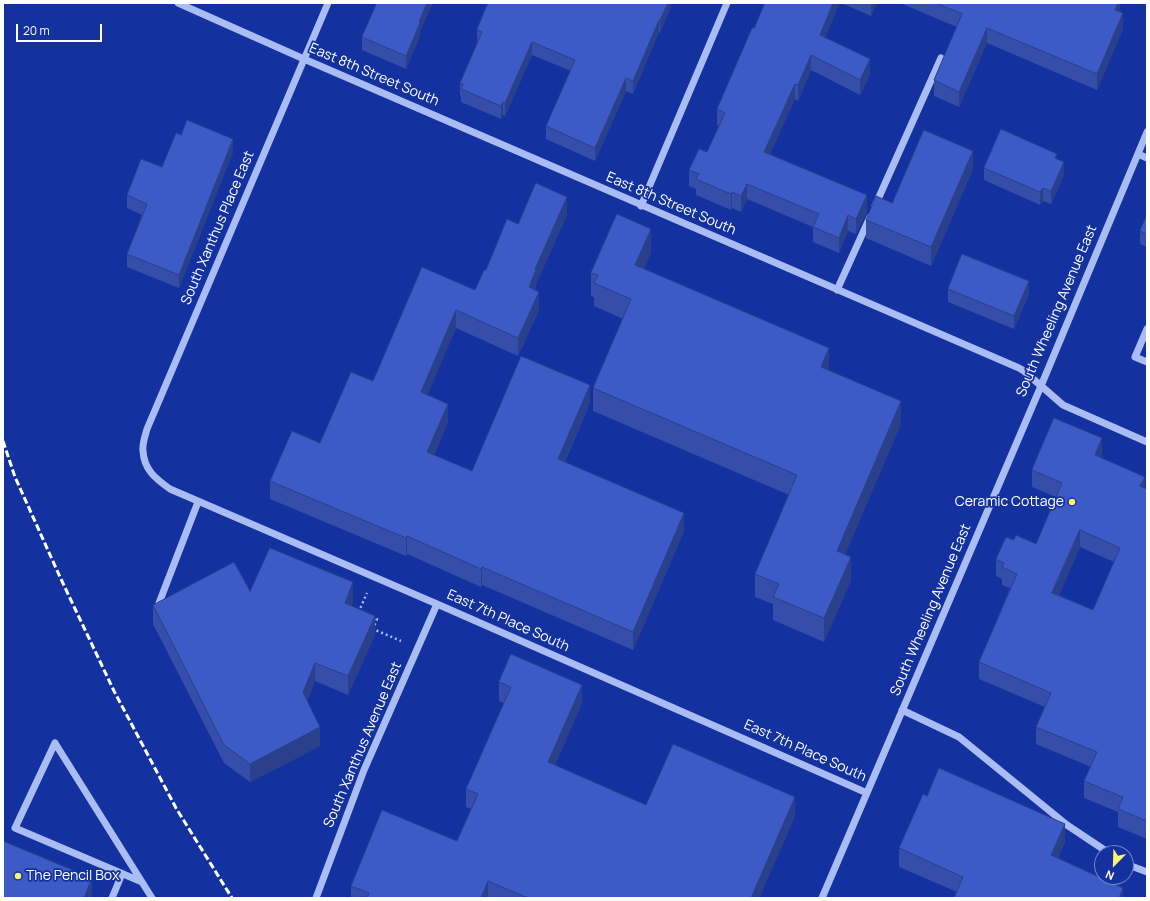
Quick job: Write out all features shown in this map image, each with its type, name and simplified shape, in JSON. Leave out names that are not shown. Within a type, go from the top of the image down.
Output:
[{"type":"street","name":"East 8th Street South","points":[[178,3],[641,206],[1019,368],[1062,405],[1147,442]]},
{"type":"street","name":"South Xanthus Place East","points":[[145,465],[142,450],[147,429],[328,3]]},
{"type":"street","points":[[641,206],[727,3]]},
{"type":"street","points":[[837,290],[941,58]]},
{"type":"street","name":"South Wheeling Avenue East","points":[[822,898],[1041,386],[1147,132]]},
{"type":"street","points":[[1138,154],[1147,158]]},
{"type":"street","points":[[1147,330],[1135,357],[1147,362]]},
{"type":"street","name":"East 7th Place South","points":[[145,465],[155,479],[170,489],[198,502],[438,604],[867,793]]},
{"type":"street","points":[[159,602],[198,502]]},
{"type":"street","name":"South Xanthus Avenue East","points":[[316,898],[364,770],[438,604]]},
{"type":"street","points":[[902,710],[959,737],[1067,825],[1097,845]]},
{"type":"street","points":[[142,882],[16,828],[55,743],[142,882],[152,898]]},
{"type":"street","points":[[1134,867],[1147,872]]},
{"type":"street","points":[[112,898],[122,874]]},
{"type":"path","points":[[365,614],[359,611],[374,577]]},
{"type":"path","points":[[371,616],[377,619],[373,629],[418,648]]},
{"type":"building","points":[[377,3],[427,3],[406,56],[362,37]]},
{"type":"building","points":[[488,3],[668,3],[659,20],[633,81],[626,78],[595,148],[546,126],[575,60],[532,42],[505,103],[503,102],[501,106],[461,89],[463,84],[460,83],[482,32],[477,30]]},
{"type":"building","points":[[765,3],[833,3],[820,35],[870,59],[860,80],[811,55],[798,85],[795,84],[764,152],[867,195],[856,219],[848,215],[839,238],[813,227],[819,214],[747,184],[741,196],[732,192],[731,194],[696,179],[699,174],[689,170],[699,149],[707,152],[725,113],[717,109],[752,28],[754,28]]},
{"type":"building","points":[[936,3],[1118,3],[1115,10],[1123,13],[1097,74],[987,28],[959,92],[934,80],[962,14]]},
{"type":"building","points":[[187,120],[233,139],[179,275],[127,254],[147,204],[127,195],[141,159],[162,167],[176,133],[181,135]]},
{"type":"building","points":[[1001,129],[1057,154],[1055,158],[1064,162],[1051,191],[1043,188],[1040,192],[984,168]]},
{"type":"building","points":[[924,130],[973,151],[931,247],[866,220],[876,196],[892,203]]},
{"type":"building","points":[[536,183],[567,197],[535,269],[536,270],[529,287],[539,292],[518,338],[456,310],[421,392],[448,404],[427,452],[472,471],[521,356],[590,385],[558,459],[684,513],[633,632],[482,567],[481,569],[407,536],[406,538],[270,481],[292,431],[320,443],[351,372],[373,381],[422,267],[475,290],[484,270],[486,270],[507,219],[518,224]]},
{"type":"building","points":[[617,214],[651,229],[635,265],[829,348],[821,367],[901,401],[837,551],[851,557],[824,618],[773,597],[779,584],[755,574],[797,475],[593,388],[631,299],[594,283],[598,275],[591,273]]},
{"type":"building","points":[[1147,215],[1147,234],[1140,231]]},
{"type":"building","points":[[962,254],[1029,281],[1014,316],[948,289]]},
{"type":"building","points":[[1054,418],[1102,438],[1095,455],[1145,477],[1140,486],[1147,489],[1147,821],[1118,809],[1123,797],[1084,781],[1097,752],[1036,727],[1051,693],[979,662],[1017,574],[1002,567],[1004,563],[996,559],[1006,537],[1014,540],[1016,535],[1036,544],[1062,483],[1032,470]],"holes":[[[1080,530],[1120,548],[1093,610],[1052,593]]]},
{"type":"building","points":[[270,548],[353,582],[345,603],[375,616],[348,676],[315,663],[303,692],[320,727],[250,764],[224,745],[153,605],[234,562],[250,591]]},
{"type":"building","points":[[511,654],[582,685],[548,762],[646,805],[673,744],[795,797],[751,898],[528,898],[488,881],[481,898],[367,898],[369,893],[351,886],[382,810],[457,841],[478,794],[466,789],[511,687],[499,682]]},
{"type":"building","points":[[939,768],[1065,824],[1051,855],[1094,875],[1094,885],[1116,885],[1123,888],[1119,898],[954,898],[963,877],[899,848],[923,794],[927,796]]},
{"type":"building","points":[[3,841],[92,878],[84,898],[3,898]]},
{"type":"railway","points":[[3,441],[15,477],[114,691],[176,808],[232,898]]},
{"type":"place","name":"Ceramic Cottage","points":[[1072,502]]},
{"type":"place","name":"The Pencil Box","points":[[18,876]]}]
